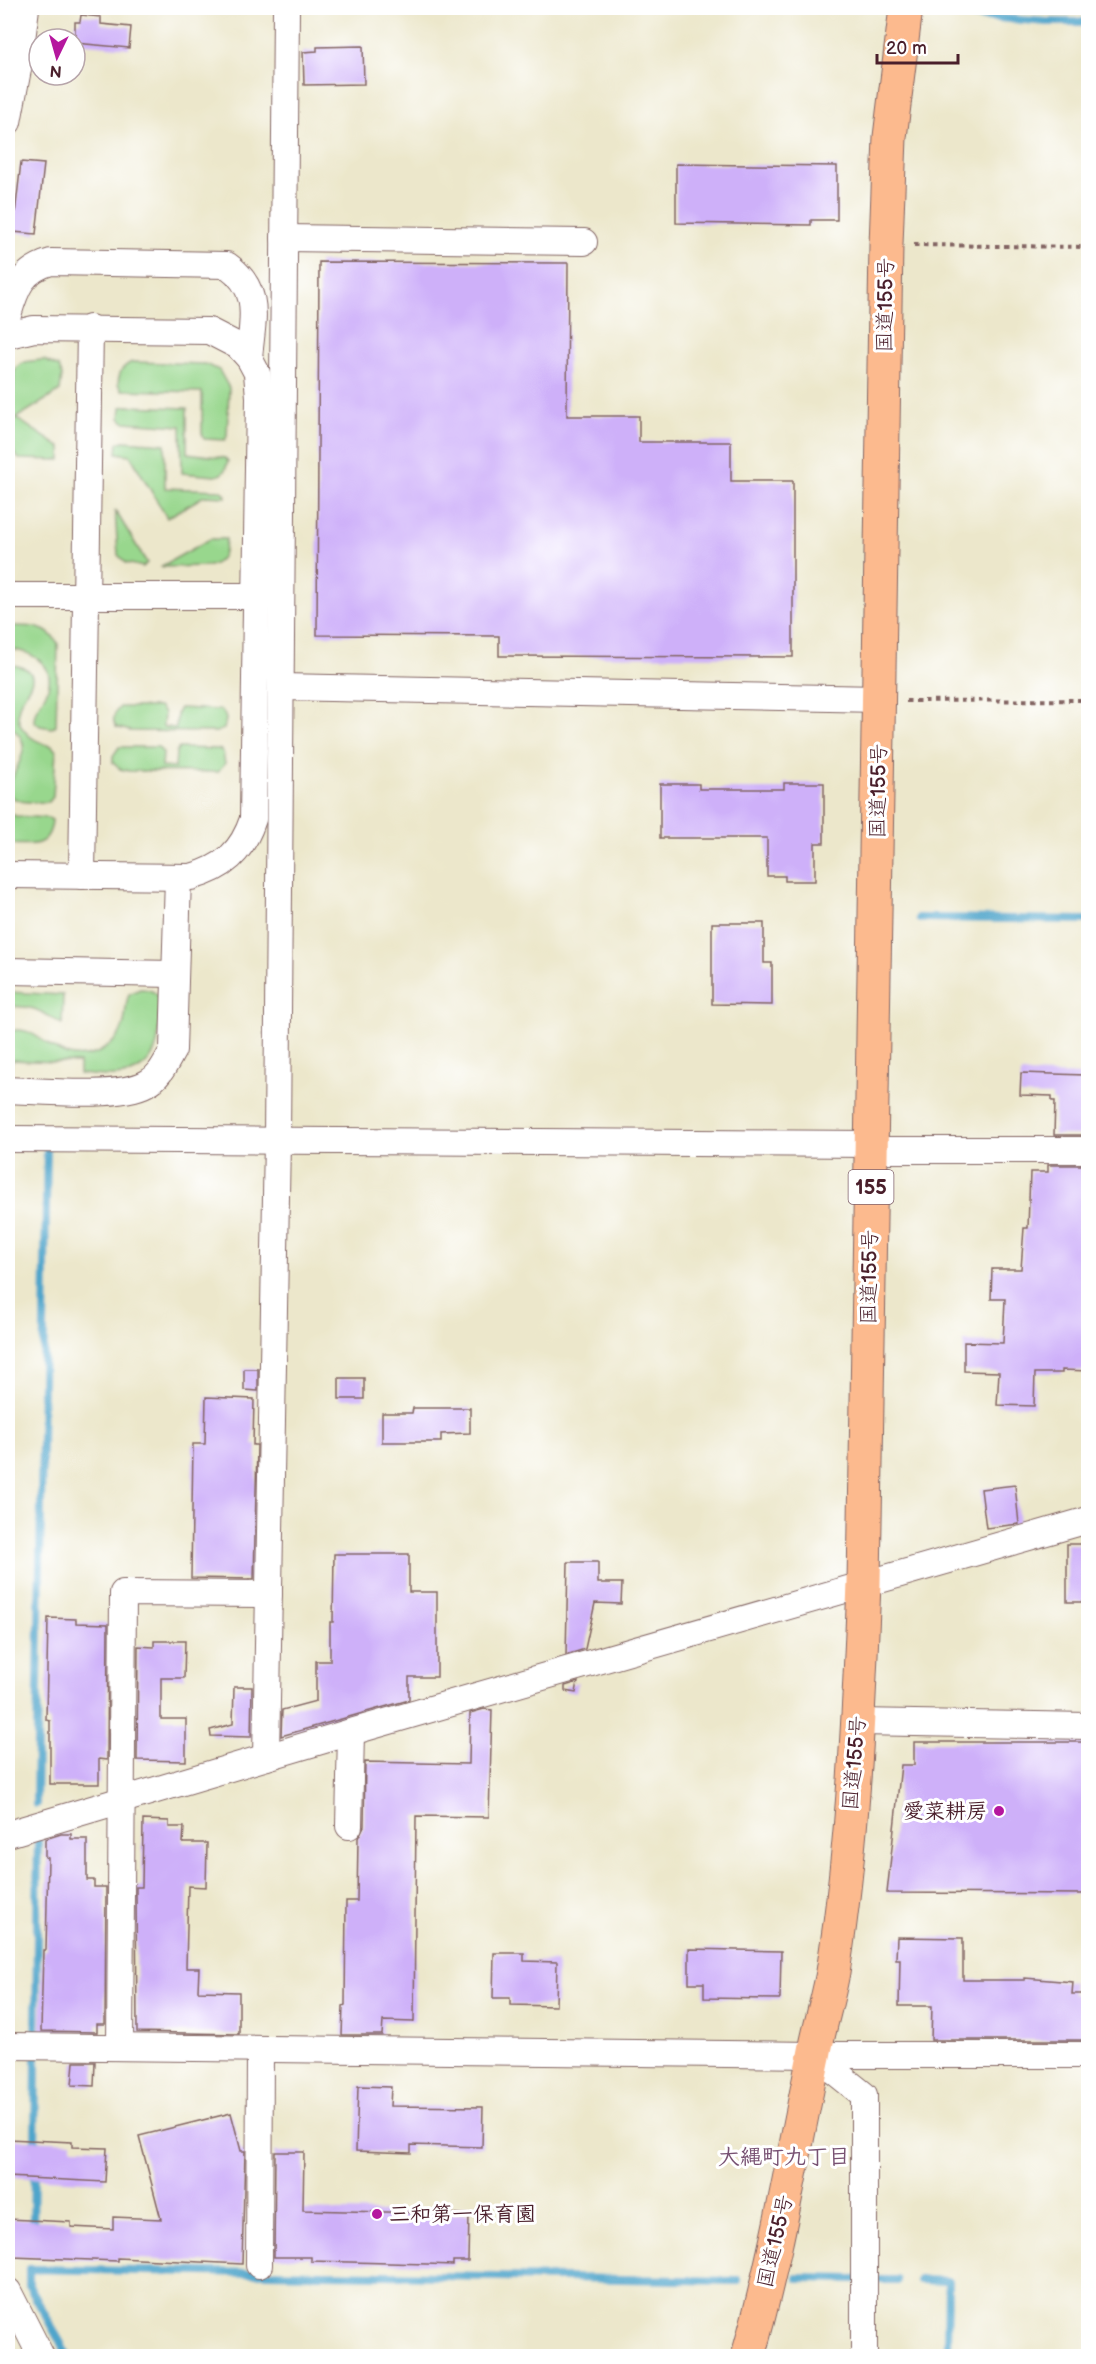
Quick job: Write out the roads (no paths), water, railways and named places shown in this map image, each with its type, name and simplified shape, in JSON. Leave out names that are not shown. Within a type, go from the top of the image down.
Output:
[{"type":"highway","name":"国道155号","points":[[748,2356],[799,2138],[814,2055],[833,1973],[858,1722],[864,1583],[886,245],[890,137],[906,8]]},
{"type":"street","points":[[8,122],[19,64],[26,8]]},
{"type":"street","points":[[266,1757],[277,1140],[286,8]]},
{"type":"street","points":[[284,238],[584,242]]},
{"type":"street","points":[[8,315],[16,288],[23,278],[42,265],[51,262],[227,265],[238,273],[253,299],[249,358]]},
{"type":"street","points":[[82,876],[90,328]]},
{"type":"street","points":[[8,335],[34,329],[209,331],[238,346],[249,358],[257,373],[259,397],[253,819],[244,840],[222,865],[210,872],[191,877],[8,875]]},
{"type":"street","points":[[8,596],[256,596]]},
{"type":"street","points":[[281,687],[879,700]]},
{"type":"street","points":[[8,1090],[115,1092],[149,1083],[161,1071],[173,1050],[178,877]]},
{"type":"street","points":[[8,971],[176,974]]},
{"type":"street","points":[[8,1139],[1089,1150]]},
{"type":"street","points":[[8,1834],[351,1732],[1089,1520]]},
{"type":"street","points":[[120,2047],[123,1593],[269,1594]]},
{"type":"street","points":[[858,1722],[1089,1726]]},
{"type":"street","points":[[349,1826],[351,1732]]},
{"type":"street","points":[[8,2046],[814,2055],[1089,2055]]},
{"type":"street","points":[[259,2265],[260,2049]]},
{"type":"street","points":[[814,2055],[864,2095],[864,2356]]},
{"type":"street","points":[[8,2291],[41,2356]]},
{"type":"waterway","points":[[937,13],[1047,22],[1088,22]]},
{"type":"waterway","points":[[919,918],[1088,920]]},
{"type":"waterway","points":[[36,1804],[47,1146]]},
{"type":"waterway","points":[[36,2035],[38,1834]]},
{"type":"waterway","points":[[35,2152],[36,2057]]},
{"type":"waterway","points":[[33,2230],[34,2168]]},
{"type":"waterway","points":[[68,2356],[29,2286],[29,2269],[738,2281]]},
{"type":"waterway","points":[[798,2278],[855,2279]]},
{"type":"waterway","points":[[873,2280],[897,2280]]},
{"type":"waterway","points":[[920,2280],[948,2281],[947,2356]]},
{"type":"place","name":"愛菜耕房","points":[[999,1811]]},
{"type":"place","name":"三和第一保育園","points":[[377,2214]]},
{"type":"district","name":"大縄町九丁目","points":[[784,2156]]}]
